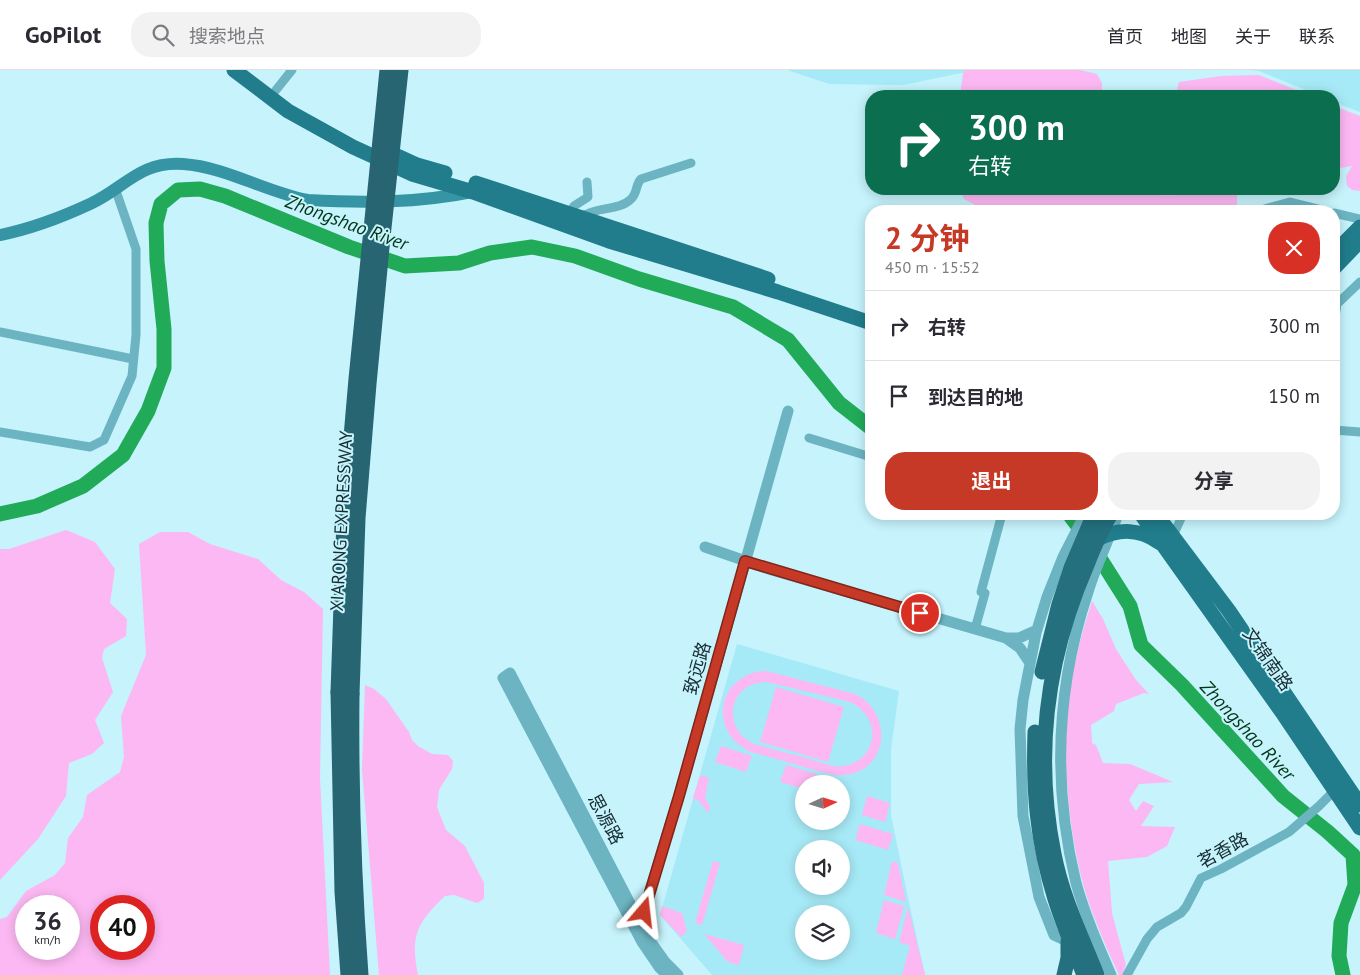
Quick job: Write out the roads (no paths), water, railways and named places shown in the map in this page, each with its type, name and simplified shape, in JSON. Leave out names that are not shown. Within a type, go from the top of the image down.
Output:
[{"type":"highway","name":"XIARONG EXPRESSWAY","points":[[348,975],[342,892],[345,693],[344,518],[387,70]]},
{"type":"highway","name":"XIARONG EXPRESSWAY","points":[[360,975],[345,693],[382,237],[401,70]]},
{"type":"highway","points":[[1084,975],[1055,900],[1043,854],[1035,805],[1034,761],[1036,715],[1042,669],[1059,604],[1100,523]]},
{"type":"highway","points":[[1075,574],[1070,608],[1053,668],[1046,717],[1044,762],[1047,804],[1054,854],[1066,897],[1097,975]]},
{"type":"highway","points":[[1064,975],[1070,942]]},
{"type":"main road","points":[[234,70],[288,111],[353,147],[412,174],[478,188],[575,215],[865,311]]},
{"type":"main road","points":[[249,70],[294,104],[356,138],[417,165],[608,242],[778,292],[865,321]]},
{"type":"main road","points":[[0,235],[39,224],[92,203],[144,170],[161,164],[181,164],[220,170],[293,197],[308,200],[402,201],[447,197],[478,188]]},
{"type":"main road","points":[[1340,248],[1360,227]]},
{"type":"main road","points":[[1340,262],[1360,241]]},
{"type":"main road","name":"文锦南路","points":[[1144,520],[1284,715],[1360,828]]},
{"type":"main road","name":"文锦南路","points":[[1161,520],[1229,611],[1360,805]]},
{"type":"main road","points":[[1165,520],[1173,536]]},
{"type":"main road","points":[[1100,523],[1127,531],[1142,533],[1155,539],[1170,554]]},
{"type":"street","points":[[276,90],[292,70]]},
{"type":"street","points":[[587,182],[588,197],[574,206],[575,215],[622,205],[636,194],[638,182],[641,179],[691,162]]},
{"type":"street","points":[[0,432],[90,446],[104,440],[132,376],[136,335],[136,249],[115,188]]},
{"type":"street","points":[[1279,205],[1290,202],[1302,205]]},
{"type":"street","points":[[1340,214],[1360,219]]},
{"type":"street","points":[[1340,301],[1360,282]]},
{"type":"street","points":[[0,332],[133,359]]},
{"type":"street","name":"致远路","points":[[639,928],[679,796],[788,411]]},
{"type":"street","points":[[1340,430],[1360,432]]},
{"type":"street","points":[[809,438],[865,455]]},
{"type":"street","points":[[975,629],[984,593],[981,592],[1000,520]]},
{"type":"street","points":[[1173,536],[1180,520]]},
{"type":"street","points":[[1100,523],[1075,574],[1060,726],[1062,811],[1077,883],[1090,925],[1111,975]]},
{"type":"street","points":[[705,547],[745,561],[1006,638],[1019,638],[1037,630]]},
{"type":"street","points":[[1070,942],[1054,935],[1039,897],[1023,816],[1020,729],[1030,663],[1047,597],[1075,574]]},
{"type":"street","points":[[1006,638],[1020,648],[1030,663]]},
{"type":"street","name":"思源路","points":[[507,676],[659,967],[667,975]]},
{"type":"street","name":"茗香路","points":[[1127,975],[1147,938],[1157,927],[1181,913],[1200,878],[1221,869],[1289,832],[1334,791]]},
{"type":"street","name":"思源路","points":[[639,928],[665,962],[678,975]]},
{"type":"waterway","name":"Zhongshao River","points":[[0,514],[37,506],[83,486],[123,455],[148,411],[164,368],[164,329],[157,261],[156,223],[161,204],[178,190],[200,189],[225,196],[349,247],[405,266],[459,263],[490,253],[532,247],[575,256],[639,279],[733,307],[788,340],[839,403],[865,423]]},
{"type":"waterway","name":"Zhongshao River","points":[[1073,520],[1130,606],[1141,645],[1182,685],[1283,796],[1353,855],[1355,885],[1341,923],[1339,956],[1343,975]]}]
